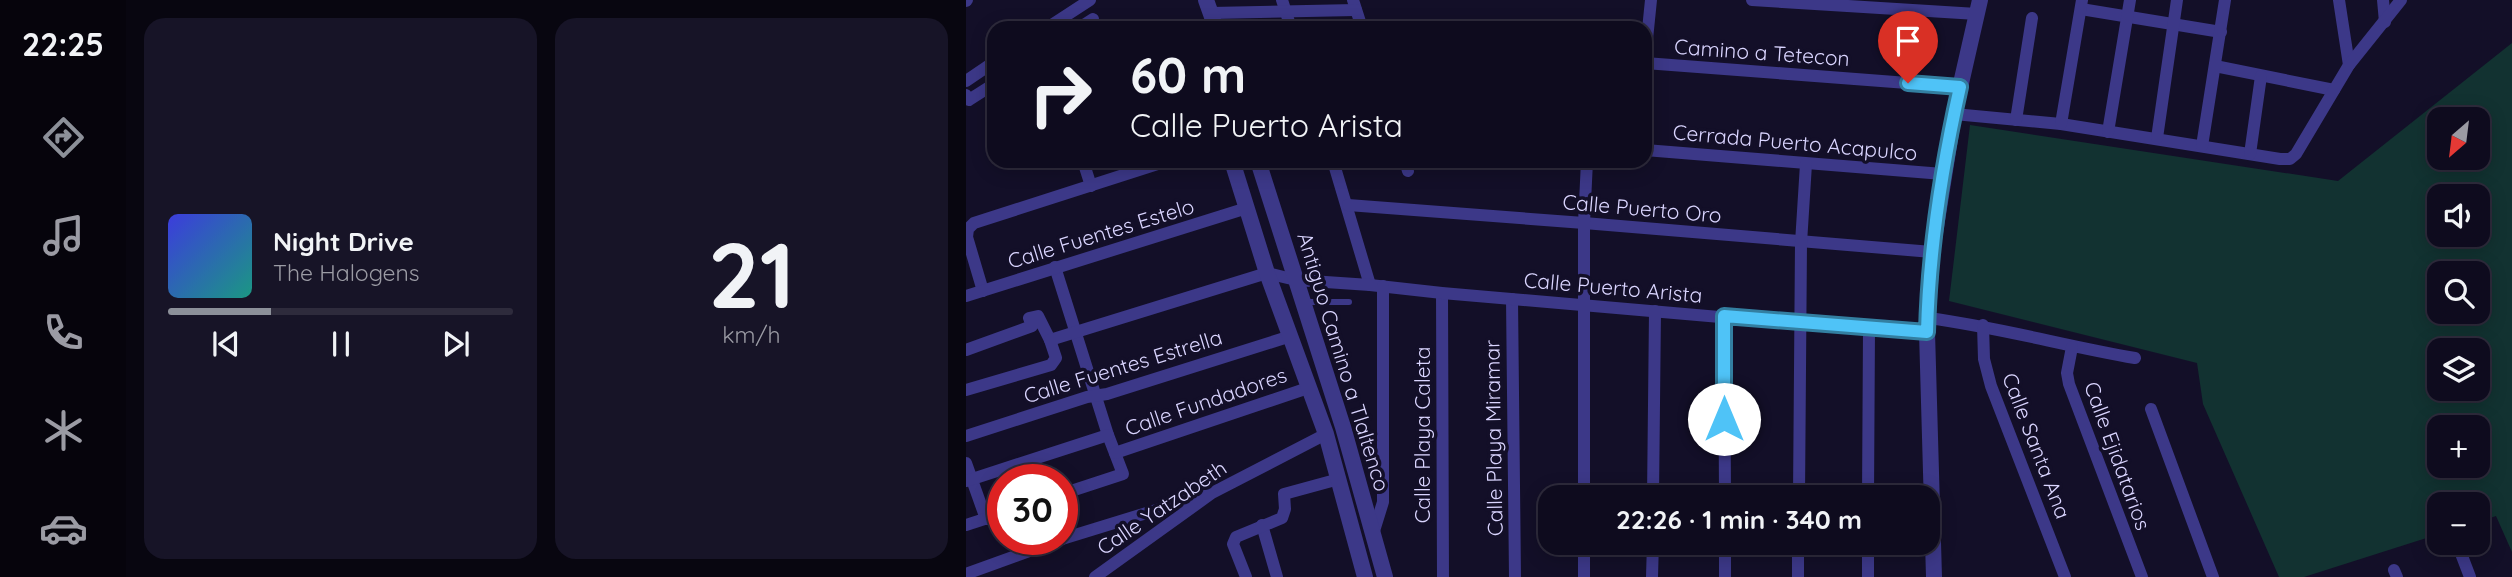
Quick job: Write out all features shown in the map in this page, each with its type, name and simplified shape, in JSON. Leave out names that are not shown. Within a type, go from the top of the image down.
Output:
[{"type":"street","points":[[1058,21],[1090,0]]},
{"type":"street","points":[[1649,21],[1651,0]]},
{"type":"street","points":[[1752,0],[1979,7],[1954,114],[1932,252],[1928,325],[1934,577]]},
{"type":"street","points":[[2108,132],[2130,0]]},
{"type":"street","points":[[2157,138],[2177,0]]},
{"type":"street","points":[[2202,146],[2225,0]]},
{"type":"street","points":[[2339,0],[2349,65]]},
{"type":"street","points":[[2383,0],[2385,22]]},
{"type":"street","points":[[1954,114],[2061,124],[2290,159],[2349,65],[2401,0]]},
{"type":"street","points":[[1211,14],[1283,5],[1354,5]]},
{"type":"street","points":[[2061,124],[2081,5],[2128,17],[2221,32]]},
{"type":"street","points":[[2016,120],[2032,18]]},
{"type":"street","name":"Camino a Tetecon","points":[[1652,62],[1960,87]]},
{"type":"street","points":[[2216,66],[2334,90]]},
{"type":"street","points":[[966,81],[987,67]]},
{"type":"street","points":[[2250,153],[2261,76]]},
{"type":"street","points":[[967,99],[987,88]]},
{"type":"street","name":"Cerrada Puerto Acapulco","points":[[1652,151],[1943,174]]},
{"type":"street","points":[[1799,485],[1801,243],[1806,164]]},
{"type":"street","points":[[1085,168],[1091,186]]},
{"type":"street","points":[[983,291],[967,237],[968,229],[974,223],[1139,168]]},
{"type":"street","points":[[1234,168],[1267,273],[1326,434],[1365,577]]},
{"type":"street","name":"Antiguo Camino a Tlaltenco","points":[[1260,168],[1343,427],[1385,577]]},
{"type":"street","points":[[1336,168],[1376,286],[1383,502],[1374,531]]},
{"type":"street","points":[[1584,485],[1584,223],[1587,168]]},
{"type":"street","name":"Calle Puerto Oro","points":[[1348,205],[1932,252]]},
{"type":"street","name":"Calle Fuentes Estelo","points":[[966,296],[1247,208]]},
{"type":"street","points":[[1055,267],[1123,474],[1078,489]]},
{"type":"street","points":[[1051,340],[1267,273],[1296,280]]},
{"type":"street","name":"Calle Puerto Arista","points":[[1296,280],[1869,329],[1983,325],[2072,348],[2135,358]]},
{"type":"street","name":"Calle Playa Caleta","points":[[1442,293],[1443,577]]},
{"type":"street","name":"Calle Playa Miramar","points":[[1512,299],[1515,577]]},
{"type":"street","points":[[1653,485],[1655,311]]},
{"type":"street","points":[[966,351],[1032,326],[1029,318],[1038,316],[1051,340],[1056,358],[1051,365],[966,390]]},
{"type":"street","points":[[1724,316],[1725,485]]},
{"type":"street","name":"Calle Santa Ana","points":[[1983,325],[1984,359],[1991,386],[2065,577]]},
{"type":"street","points":[[1868,485],[1869,329]]},
{"type":"street","name":"Calle Fuentes Estrella","points":[[966,436],[1291,336]]},
{"type":"street","name":"Calle Ejidatarios","points":[[2072,348],[2067,373],[2069,384],[2142,577]]},
{"type":"street","name":"Calle Fundadores","points":[[1115,453],[1308,388]]},
{"type":"street","points":[[2151,409],[2213,577]]},
{"type":"street","name":"Calle Yatzabeth","points":[[1095,577],[1212,493],[1326,434]]},
{"type":"street","name":"Calle Fundadores","points":[[969,481],[1108,435]]},
{"type":"street","points":[[966,463],[969,481],[986,519],[966,525]]},
{"type":"street","points":[[1246,577],[1233,544],[1234,540],[1282,517],[1285,509],[1284,495],[1339,479]]},
{"type":"street","points":[[1078,534],[1212,493]]},
{"type":"street","points":[[1262,525],[1278,577]]},
{"type":"street","points":[[966,574],[1018,555]]},
{"type":"street","points":[[1584,555],[1584,577]]},
{"type":"street","points":[[1652,577],[1653,555]]},
{"type":"street","points":[[1725,555],[1725,577]]},
{"type":"street","points":[[1798,555],[1798,577]]},
{"type":"street","points":[[1868,555],[1868,577]]},
{"type":"street","points":[[2462,555],[2470,577]]},
{"type":"lane","points":[[1302,302],[1349,302]]},
{"type":"green space","points":[[2512,43],[2512,552],[2496,516],[2490,518],[2490,492],[2427,492],[2427,538],[2304,577],[2279,577],[2203,404],[2197,363],[1949,301],[1970,125],[2338,181],[2427,110],[2427,170],[2490,170],[2490,107],[2431,107]]},
{"type":"route","points":[[1724,419],[1724,316],[1927,332],[1932,252],[1943,174],[1960,87],[1908,83]]}]
